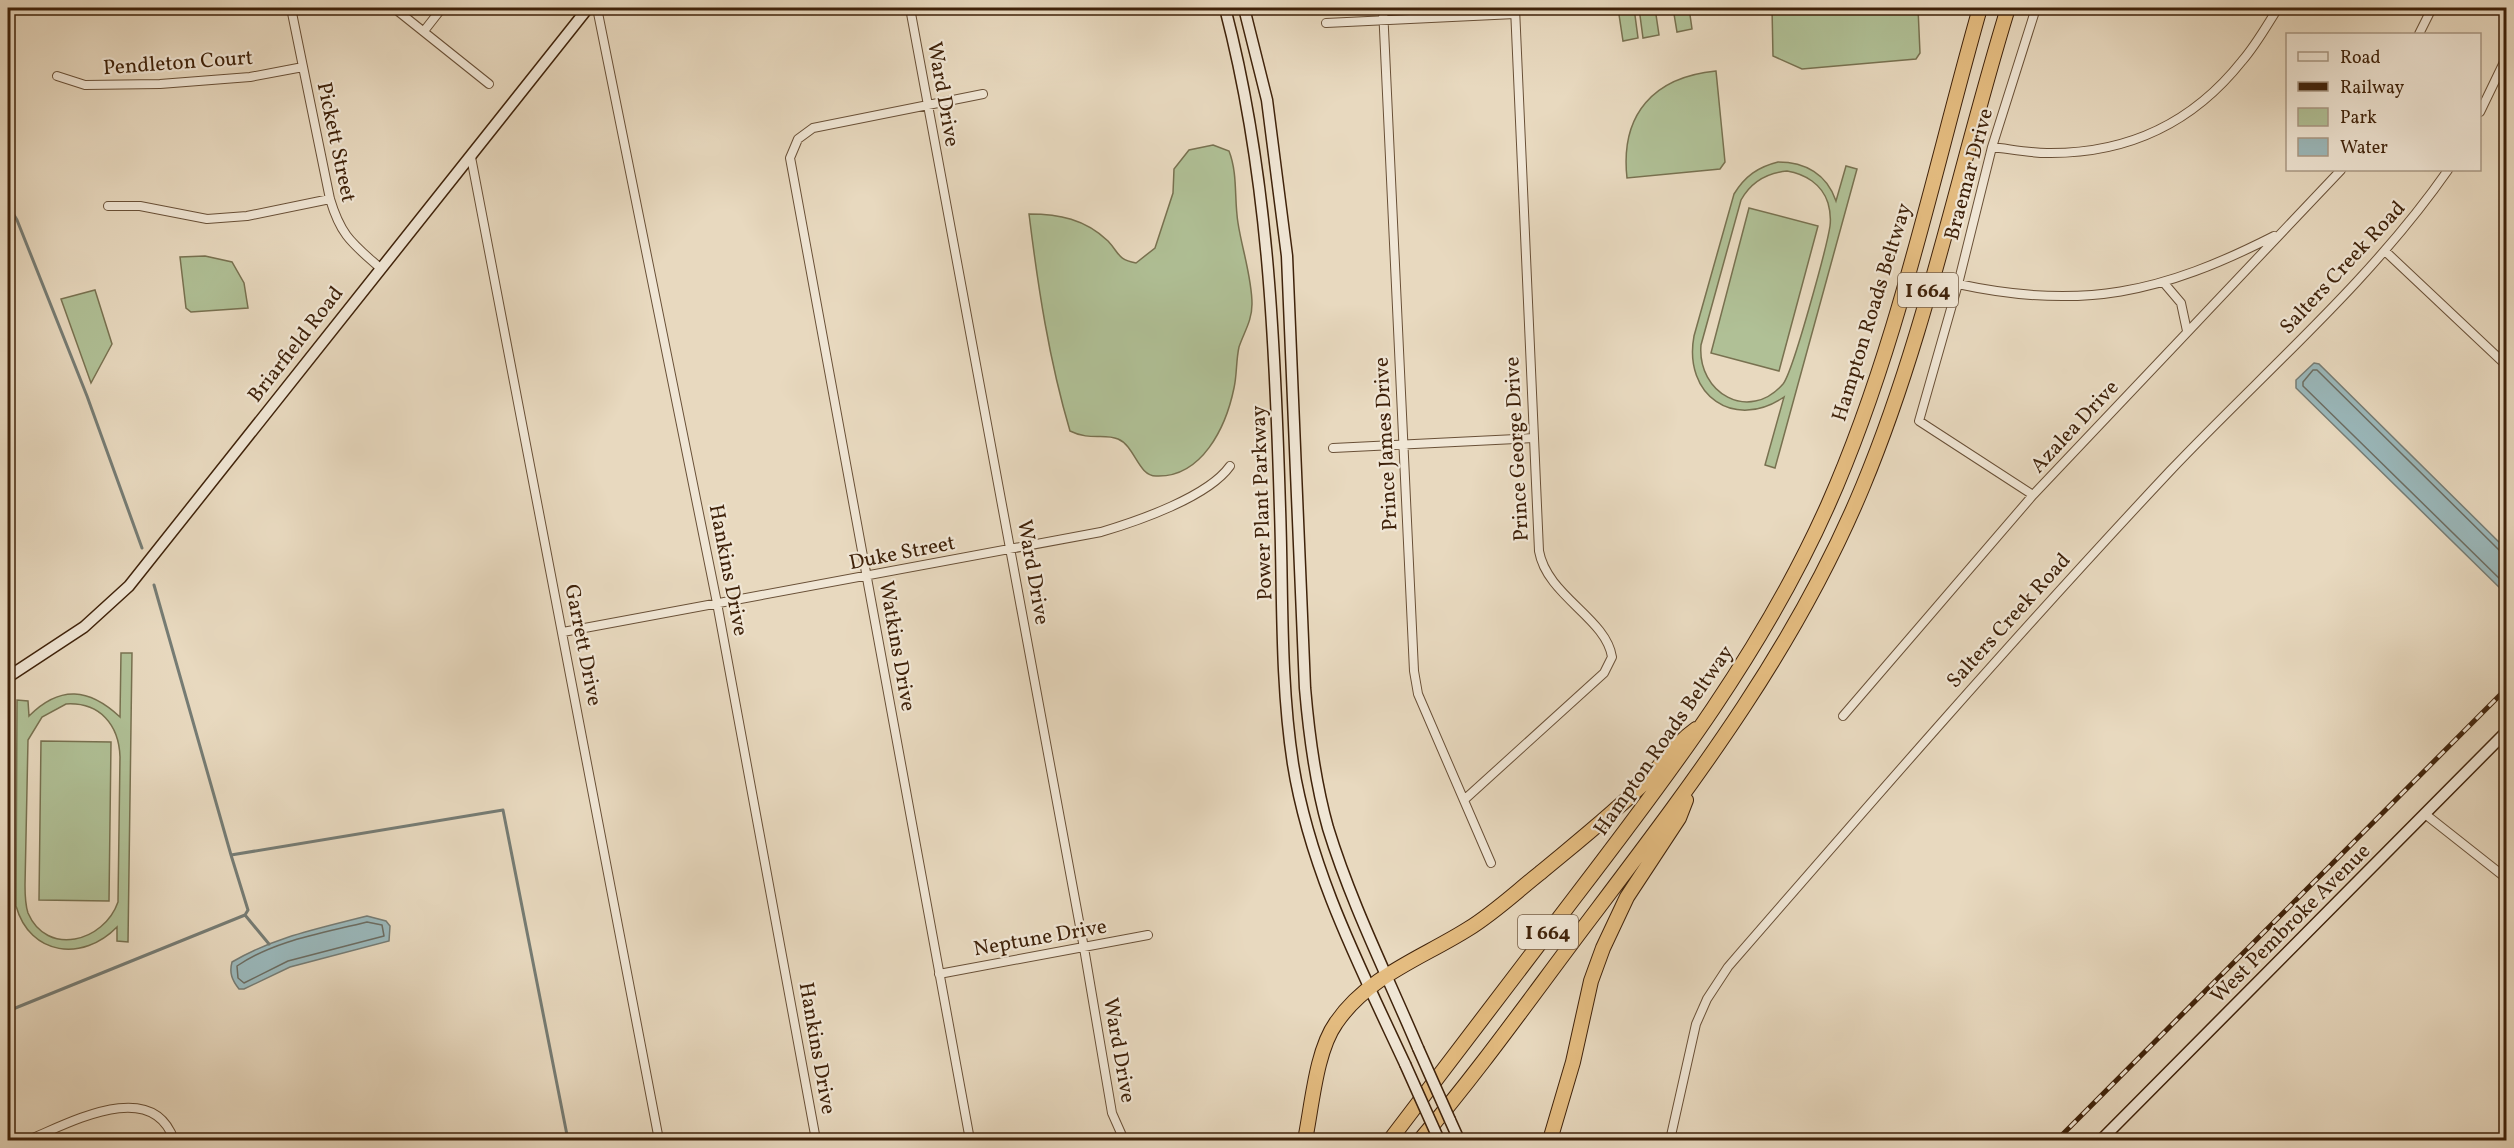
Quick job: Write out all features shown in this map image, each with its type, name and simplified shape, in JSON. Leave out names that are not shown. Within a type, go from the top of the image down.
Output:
[{"type":"highway","name":"Hampton Roads Beltway","points":[[1389,1140],[1706,723],[1766,626],[1805,552],[1841,474],[1886,350],[1980,8]]},
{"type":"highway","name":"I 664","points":[[1420,1140],[1694,781],[1781,652],[1827,566],[1863,487],[1894,405],[2008,8]]},
{"type":"highway","points":[[1305,1140],[1327,1040],[1335,1023],[1370,988],[1387,975],[1444,944],[1493,911],[1606,817],[1646,781],[1681,740],[1706,723]]},
{"type":"highway","points":[[1550,1140],[1573,1062],[1591,981],[1603,948],[1627,897],[1678,818],[1694,781]]},
{"type":"main road","name":"Briarfield Road","points":[[8,677],[84,627],[129,586],[588,8]]},
{"type":"main road","name":"Power Plant Parkway","points":[[1225,8],[1251,119],[1272,292],[1286,696],[1293,765],[1300,799],[1320,867],[1370,988],[1439,1140]]},
{"type":"main road","name":"Power Plant Parkway","points":[[1244,8],[1267,100],[1287,256],[1304,677],[1313,757],[1325,814],[1338,859],[1459,1140]]},
{"type":"main road","name":"West Pembroke Avenue","points":[[2101,1140],[2506,732]]},
{"type":"street","name":"Pickett Street","points":[[291,8],[330,199],[338,225],[350,242],[380,268]]},
{"type":"street","points":[[394,8],[489,84]]},
{"type":"street","points":[[423,31],[442,8]]},
{"type":"street","name":"Hankins Drive","points":[[597,8],[717,603],[816,1140]]},
{"type":"street","name":"Ward Drive","points":[[910,8],[1084,948],[1112,1113],[1124,1140]]},
{"type":"street","name":"Prince James Drive","points":[[1383,8],[1415,683],[1491,863]]},
{"type":"street","name":"Braemar Drive","points":[[2034,495],[1919,421],[1958,284],[1992,147],[2036,8],[2073,8]]},
{"type":"street","points":[[1992,147],[2046,153],[2097,149],[2139,140],[2167,127],[2190,113],[2220,87],[2244,59],[2278,8]]},
{"type":"street","points":[[2420,33],[2432,8]]},
{"type":"street","points":[[1326,23],[1515,11]]},
{"type":"street","name":"Prince George Drive","points":[[1464,800],[1604,673],[1612,657],[1605,639],[1550,578],[1540,559],[1515,11]]},
{"type":"street","points":[[2481,109],[2506,58]]},
{"type":"street","name":"Pendleton Court","points":[[57,76],[85,86],[160,84],[250,77],[303,67]]},
{"type":"street","points":[[928,107],[983,94]]},
{"type":"street","name":"Watkins Drive","points":[[928,107],[813,128],[798,139],[790,158],[970,1140]]},
{"type":"street","name":"Garrett Drive","points":[[471,157],[659,1140]]},
{"type":"street","name":"Azalea Drive","points":[[1843,716],[2034,495],[2280,232],[2319,195],[2340,171]]},
{"type":"street","name":"Salters Creek Road","points":[[1670,1140],[1696,1024],[1707,999],[1728,967],[2006,648],[2172,470],[2385,251],[2447,171]]},
{"type":"street","points":[[108,206],[140,206],[207,219],[247,216],[330,199]]},
{"type":"street","points":[[1958,284],[1999,293],[2085,297],[2127,292],[2164,283],[2219,263],[2280,232]]},
{"type":"street","points":[[2385,251],[2506,365]]},
{"type":"street","points":[[2164,283],[2181,303],[2187,331]]},
{"type":"street","points":[[1333,448],[1534,438]]},
{"type":"street","name":"Duke Street","points":[[563,632],[1101,532],[1138,521],[1214,484],[1230,466]]},
{"type":"street","points":[[2425,814],[2506,878]]},
{"type":"street","name":"Neptune Drive","points":[[939,974],[1148,936]]},
{"type":"street","points":[[28,1140],[115,1107],[137,1108],[160,1119],[174,1140]]},
{"type":"green space","points":[[1618,8],[1634,8],[1638,38],[1623,41]]},
{"type":"green space","points":[[1639,8],[1655,8],[1659,35],[1643,38]]},
{"type":"green space","points":[[1673,8],[1689,8],[1692,29],[1677,32]]},
{"type":"green space","points":[[1772,8],[1918,8],[1920,53],[1916,59],[1802,69],[1773,56]]},
{"type":"green space","points":[[1716,71],[1725,162],[1720,169],[1627,178],[1626,155],[1629,135],[1646,103],[1675,81]]},
{"type":"green space","points":[[1213,145],[1229,151],[1232,160],[1238,223],[1250,284],[1251,316],[1239,347],[1230,403],[1218,434],[1199,459],[1186,469],[1172,474],[1150,475],[1129,448],[1118,439],[1084,436],[1070,431],[1045,323],[1029,214],[1051,215],[1081,223],[1108,241],[1122,258],[1136,263],[1155,248],[1173,193],[1174,169],[1189,150]]},
{"type":"green space","points":[[1778,162],[1797,164],[1814,171],[1827,184],[1836,201],[1846,166],[1857,169],[1775,468],[1765,465],[1784,397],[1765,407],[1747,410],[1731,408],[1716,401],[1704,390],[1696,375],[1693,357],[1694,336],[1734,194],[1747,177]],"holes":[[[1787,171],[1806,177],[1822,190],[1829,206],[1828,238],[1788,375],[1783,384],[1770,395],[1755,401],[1741,401],[1728,397],[1716,389],[1707,377],[1702,362],[1701,345],[1741,200],[1754,183],[1766,176]]]},
{"type":"green space","points":[[1749,208],[1818,226],[1779,371],[1711,353]]},
{"type":"green space","points":[[205,256],[232,262],[244,283],[248,308],[191,312],[186,308],[180,257]]},
{"type":"green space","points":[[95,290],[112,344],[91,383],[61,299]]},
{"type":"green space","points":[[121,653],[132,653],[128,942],[117,941],[117,927],[89,946],[74,949],[45,944],[23,923],[16,906],[17,700],[28,701],[29,716],[52,699],[74,694],[97,700],[120,717]],"holes":[[[66,704],[78,704],[98,711],[111,726],[119,745],[118,902],[111,916],[101,927],[88,935],[75,939],[61,939],[48,935],[37,927],[26,906],[28,740],[42,717]]]},
{"type":"green space","points":[[41,741],[111,742],[109,901],[39,900]]},
{"type":"water","points":[[2314,363],[2319,364],[2506,549],[2506,594],[2296,388],[2296,380]]},
{"type":"water","points":[[367,916],[386,921],[390,926],[389,941],[290,967],[244,989],[239,989],[233,979],[232,962],[248,953],[298,934]]},
{"type":"waterway","points":[[8,205],[17,220],[87,396],[142,548]]},
{"type":"waterway","points":[[154,585],[231,855],[503,810],[568,1140]]},
{"type":"waterway","points":[[8,1011],[245,915],[248,910],[231,855]]},
{"type":"waterway","points":[[245,915],[269,944]]},
{"type":"railway","points":[[2057,1140],[2506,689]]}]
